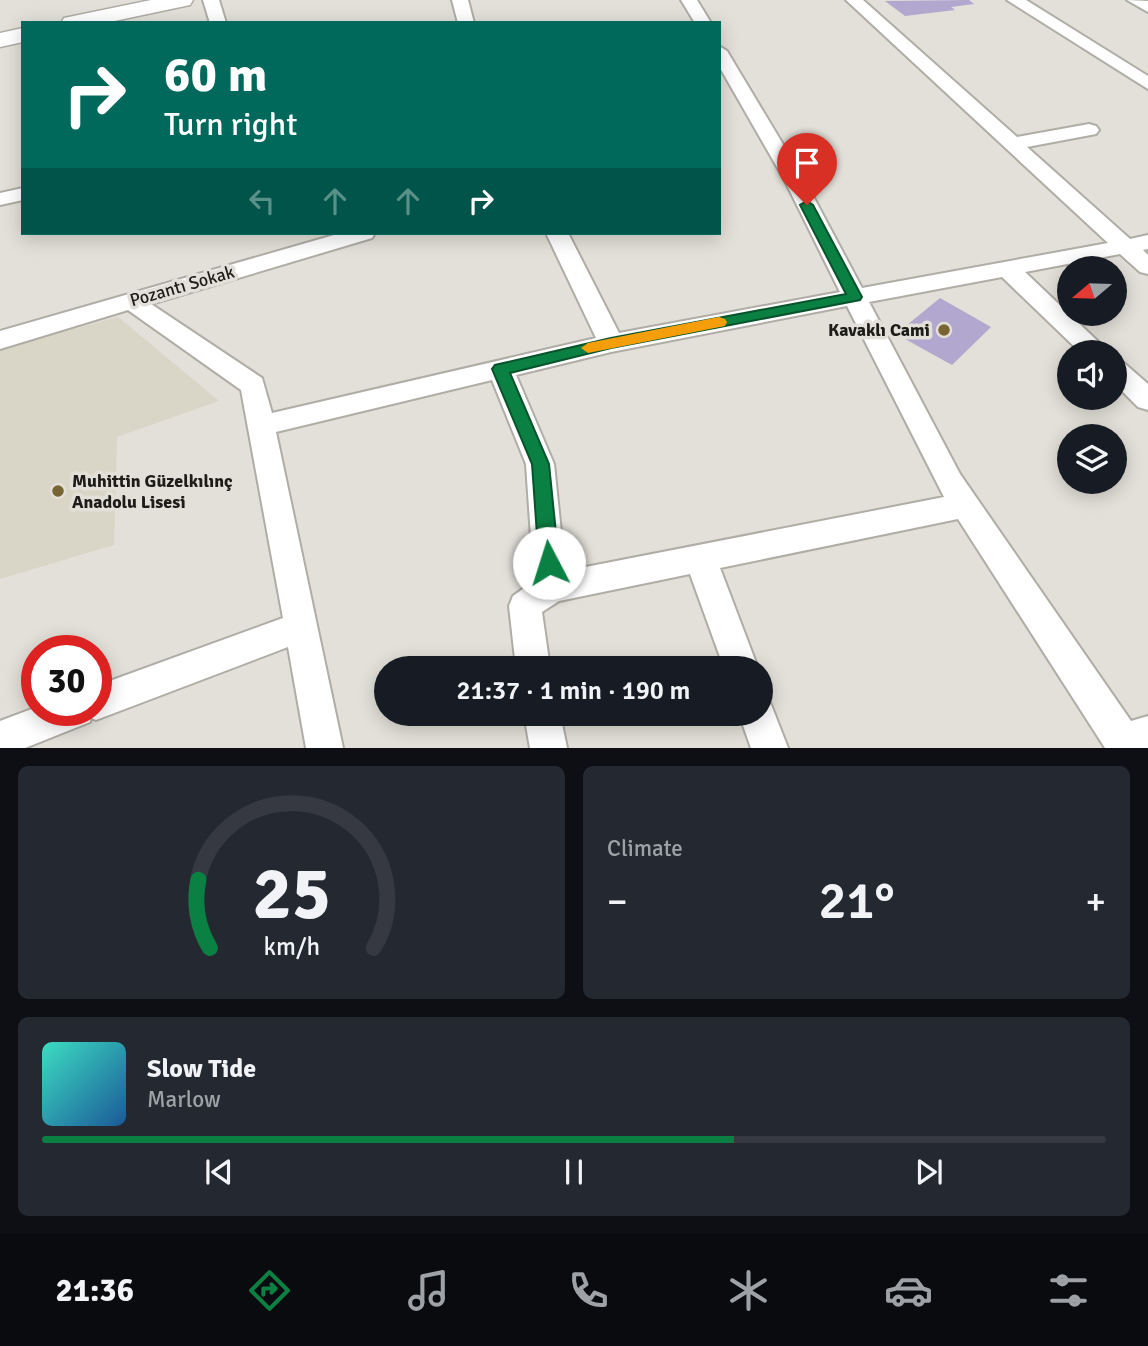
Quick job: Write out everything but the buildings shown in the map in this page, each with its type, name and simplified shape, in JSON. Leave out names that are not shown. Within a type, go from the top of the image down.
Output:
[{"type":"main road","points":[[69,21],[182,0]]},
{"type":"main road","points":[[0,29],[21,26]]},
{"type":"main road","points":[[0,40],[21,35]]},
{"type":"street","points":[[211,0],[217,21]]},
{"type":"street","points":[[460,0],[465,21]]},
{"type":"street","points":[[690,0],[702,21]]},
{"type":"street","points":[[854,0],[1148,267]]},
{"type":"street","points":[[1015,0],[1148,84]]},
{"type":"street","points":[[1135,0],[1148,7]]},
{"type":"street","points":[[721,54],[794,181],[950,482],[1133,741]]},
{"type":"street","points":[[1128,72],[1148,69]]},
{"type":"street","points":[[1011,144],[1089,130]]},
{"type":"street","points":[[0,199],[21,194]]},
{"type":"street","name":"Pozantı Sokak","points":[[0,340],[357,235]]},
{"type":"street","points":[[558,235],[611,343]]},
{"type":"street","points":[[260,426],[611,343],[1148,242]]},
{"type":"street","points":[[1006,268],[1083,340]]},
{"type":"street","points":[[131,301],[253,385],[325,747]]},
{"type":"street","points":[[500,369],[540,464],[551,588]]},
{"type":"street","points":[[1127,380],[1148,400]]},
{"type":"street","points":[[531,656],[525,606],[551,588],[966,505]]},
{"type":"street","points":[[700,558],[737,656]]},
{"type":"street","points":[[112,698],[301,627]]},
{"type":"street","points":[[0,739],[35,726]]},
{"type":"street","points":[[545,726],[549,747]]},
{"type":"street","points":[[761,726],[769,747]]},
{"type":"shaded area","name":"Muhittin Güzelkılınç Anadolu Lisesi","points":[[118,317],[219,401],[117,437],[114,545],[0,579],[0,349]]},
{"type":"slow traffic","points":[[588,348],[719,322]]},
{"type":"place","name":"Kavaklı Cami","points":[[944,330]]},
{"type":"place","name":"Muhittin Güzelkılınç Anadolu Lisesi","points":[[58,491]]},
{"type":"route","points":[[549,563],[540,464],[500,369],[611,343],[854,297],[807,205]]}]
